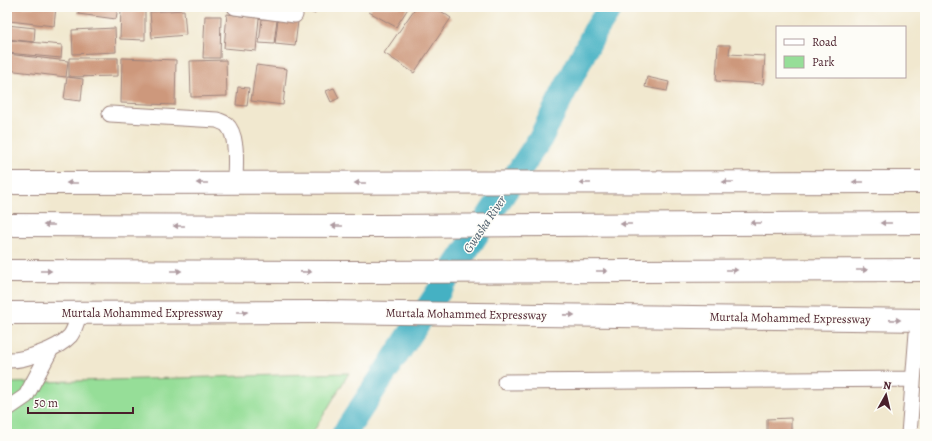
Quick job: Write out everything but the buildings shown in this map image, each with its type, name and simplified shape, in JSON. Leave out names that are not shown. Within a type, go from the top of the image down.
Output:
[{"type":"highway","points":[[7,183],[925,182]]},
{"type":"highway","points":[[7,226],[376,226],[925,223]]},
{"type":"highway","points":[[7,271],[348,272],[925,270]]},
{"type":"highway","name":"Murtala Mohammed Expressway","points":[[7,313],[323,312],[922,320]]},
{"type":"street","points":[[235,7],[295,15]]},
{"type":"street","points":[[110,114],[217,120],[226,124],[235,142],[235,183]]},
{"type":"street","points":[[7,360],[17,360],[51,349],[70,335],[80,313]]},
{"type":"street","points":[[909,434],[912,379],[922,320]]},
{"type":"street","points":[[7,409],[26,396],[51,349]]},
{"type":"street","points":[[505,382],[912,379]]},
{"type":"green space","points":[[349,373],[312,434],[7,434],[7,383]]},
{"type":"waterway","name":"Gwaska River","points":[[344,434],[540,139],[595,31],[611,7]]}]
